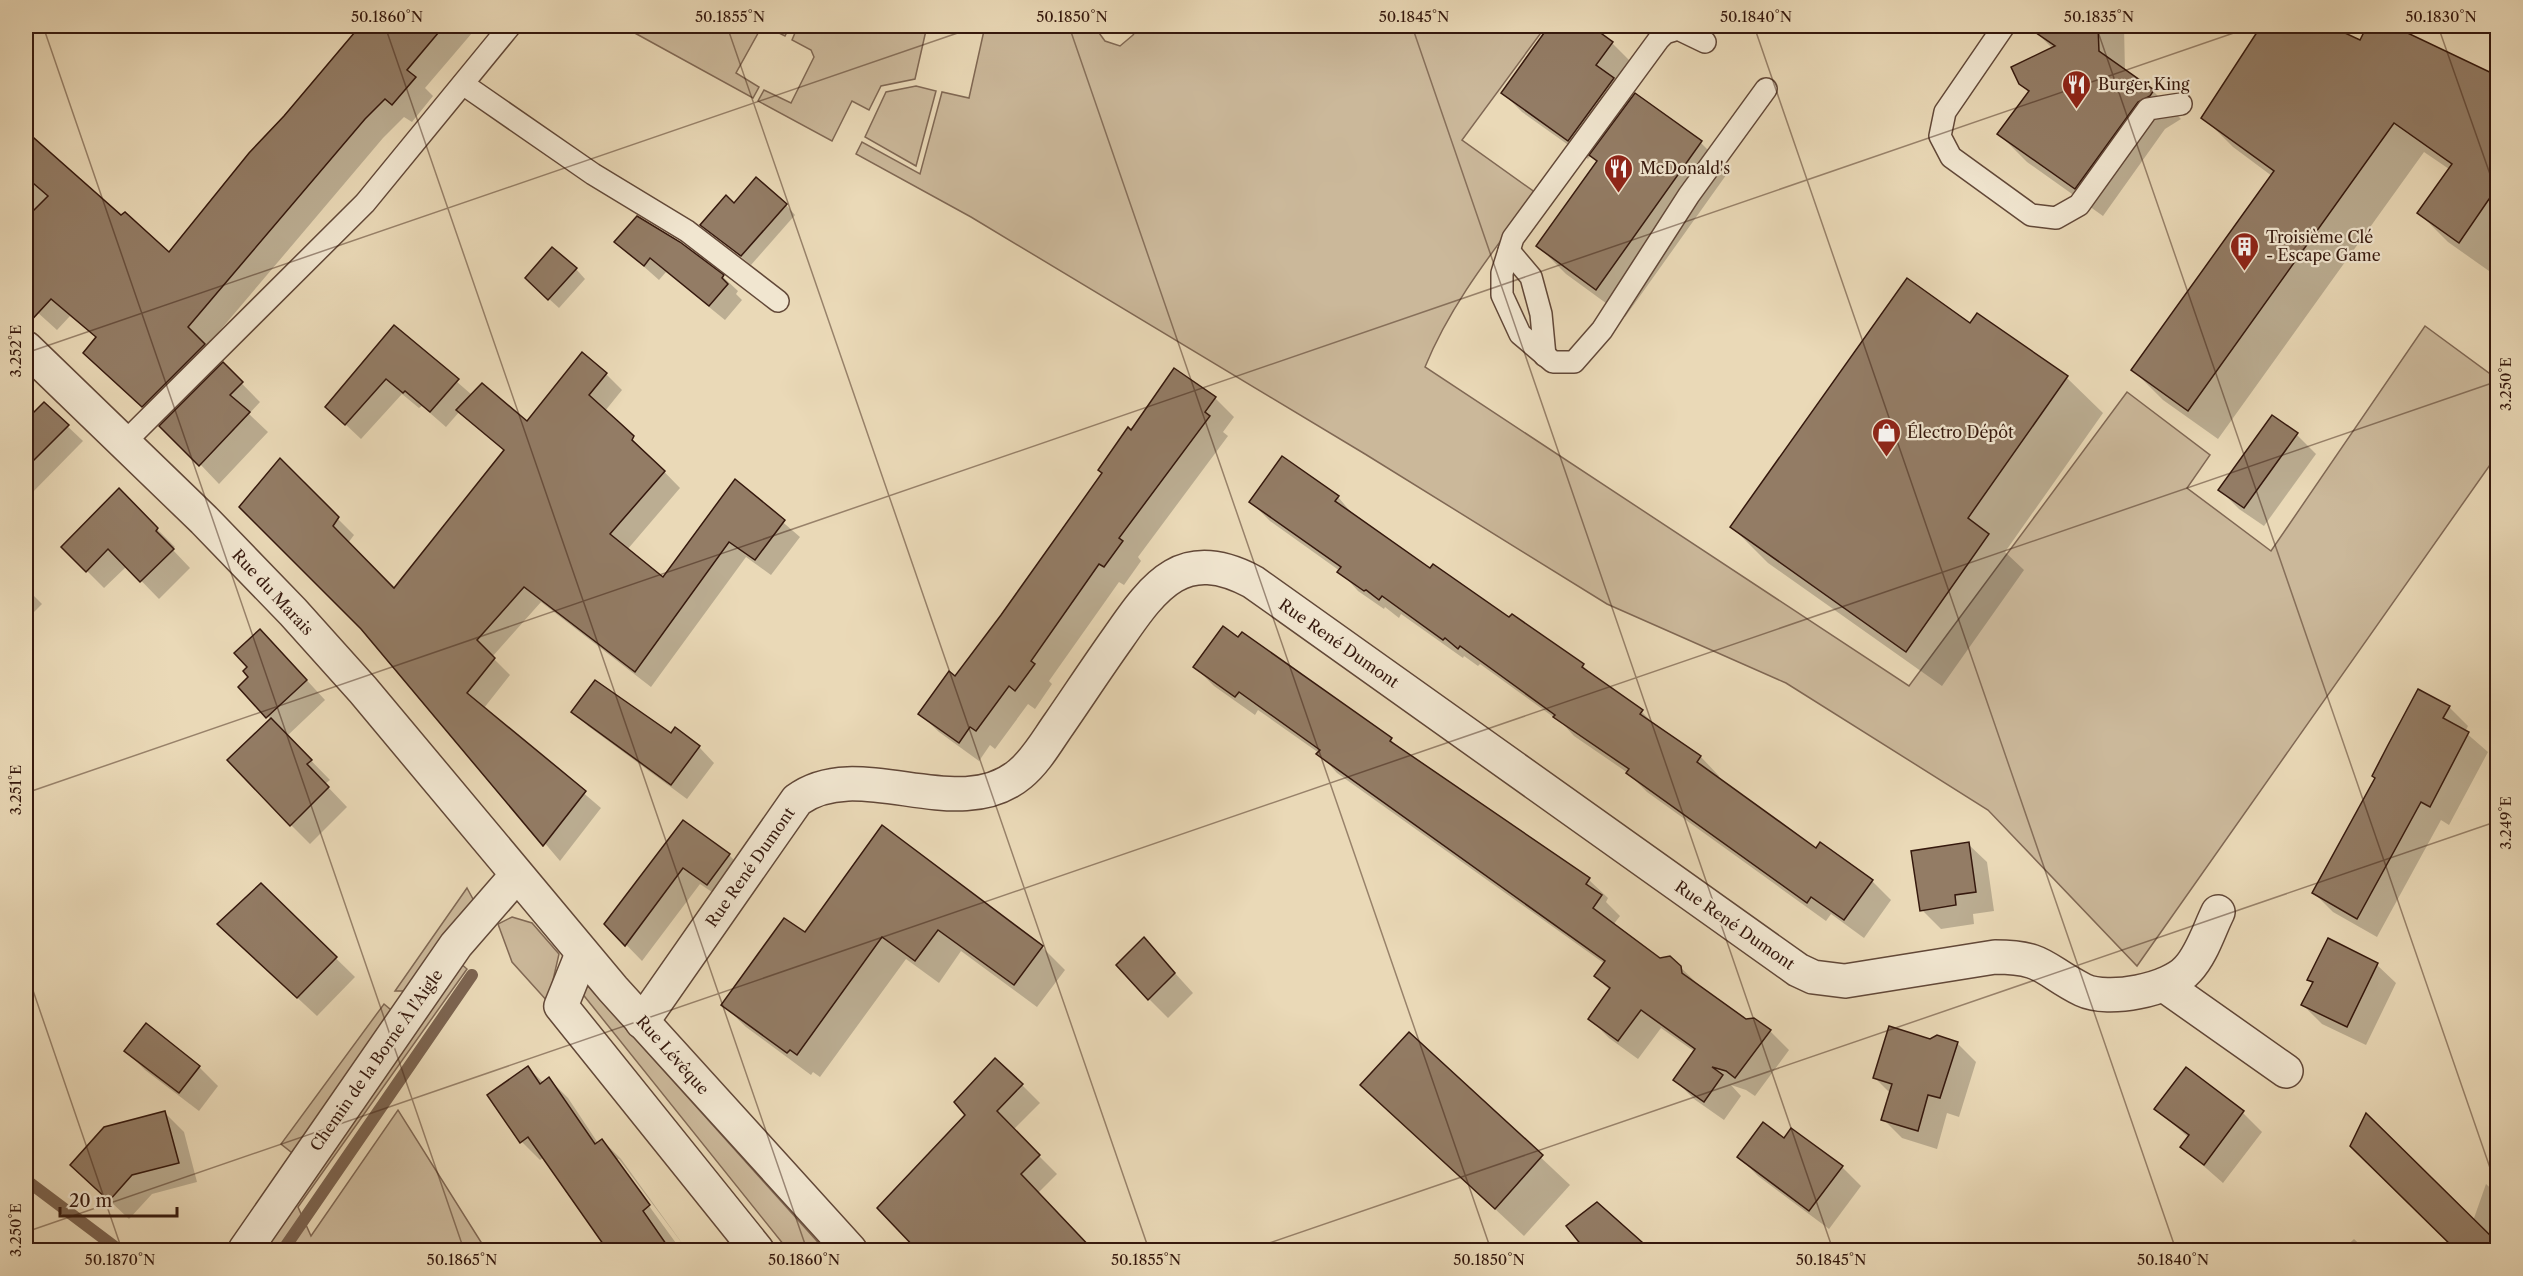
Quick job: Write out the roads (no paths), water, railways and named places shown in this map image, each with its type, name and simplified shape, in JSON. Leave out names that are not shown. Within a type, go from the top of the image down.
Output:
[{"type":"street","name":"Rue du Marais","points":[[26,348],[125,442],[293,612],[363,690],[508,866]]},
{"type":"street","name":"Rue René Dumont","points":[[642,1022],[797,800],[809,791],[843,784],[970,794],[1008,783],[1035,758],[1155,588],[1186,571],[1204,567],[1221,568],[1253,582],[1813,978],[1845,981],[1995,957],[2014,957],[2030,959],[2046,966],[2083,990],[2095,994],[2117,995],[2164,985],[2188,970],[2218,912]]},
{"type":"street","name":"Rue Lévêque","points":[[508,866],[642,1022],[850,1251]]},
{"type":"street","name":"Chemin de la Borne À l'Aigle","points":[[244,1251],[508,866]]},
{"type":"street","points":[[582,954],[561,1006],[757,1251]]},
{"type":"street","points":[[2164,985],[2286,1071]]},
{"type":"lane","points":[[125,442],[365,203],[510,26]]},
{"type":"lane","points":[[2004,26],[1944,112],[1940,136],[1951,157],[2031,215],[2056,218],[2079,205],[2148,109],[2181,104]]},
{"type":"lane","points":[[1705,42],[1678,29],[1665,33],[1659,39],[1513,238],[1502,273],[1502,295],[1520,334],[1545,356],[1553,362],[1574,362],[1602,330],[1683,204],[1766,89]]},
{"type":"lane","points":[[463,84],[593,174],[687,231],[778,302]]},
{"type":"lane","points":[[1509,250],[1531,277],[1541,314],[1545,356]]},
{"type":"waterway","points":[[283,1250],[472,975]]},
{"type":"waterway","points":[[26,1180],[119,1250]]},
{"type":"place","name":"Burger King","points":[[2077,110]]},
{"type":"place","name":"McDonald's","points":[[1619,194]]},
{"type":"place","name":"Troisième Clé - Escape Game","points":[[2245,272]]},
{"type":"place","name":"Électro Dépôt","points":[[1886,458]]}]
